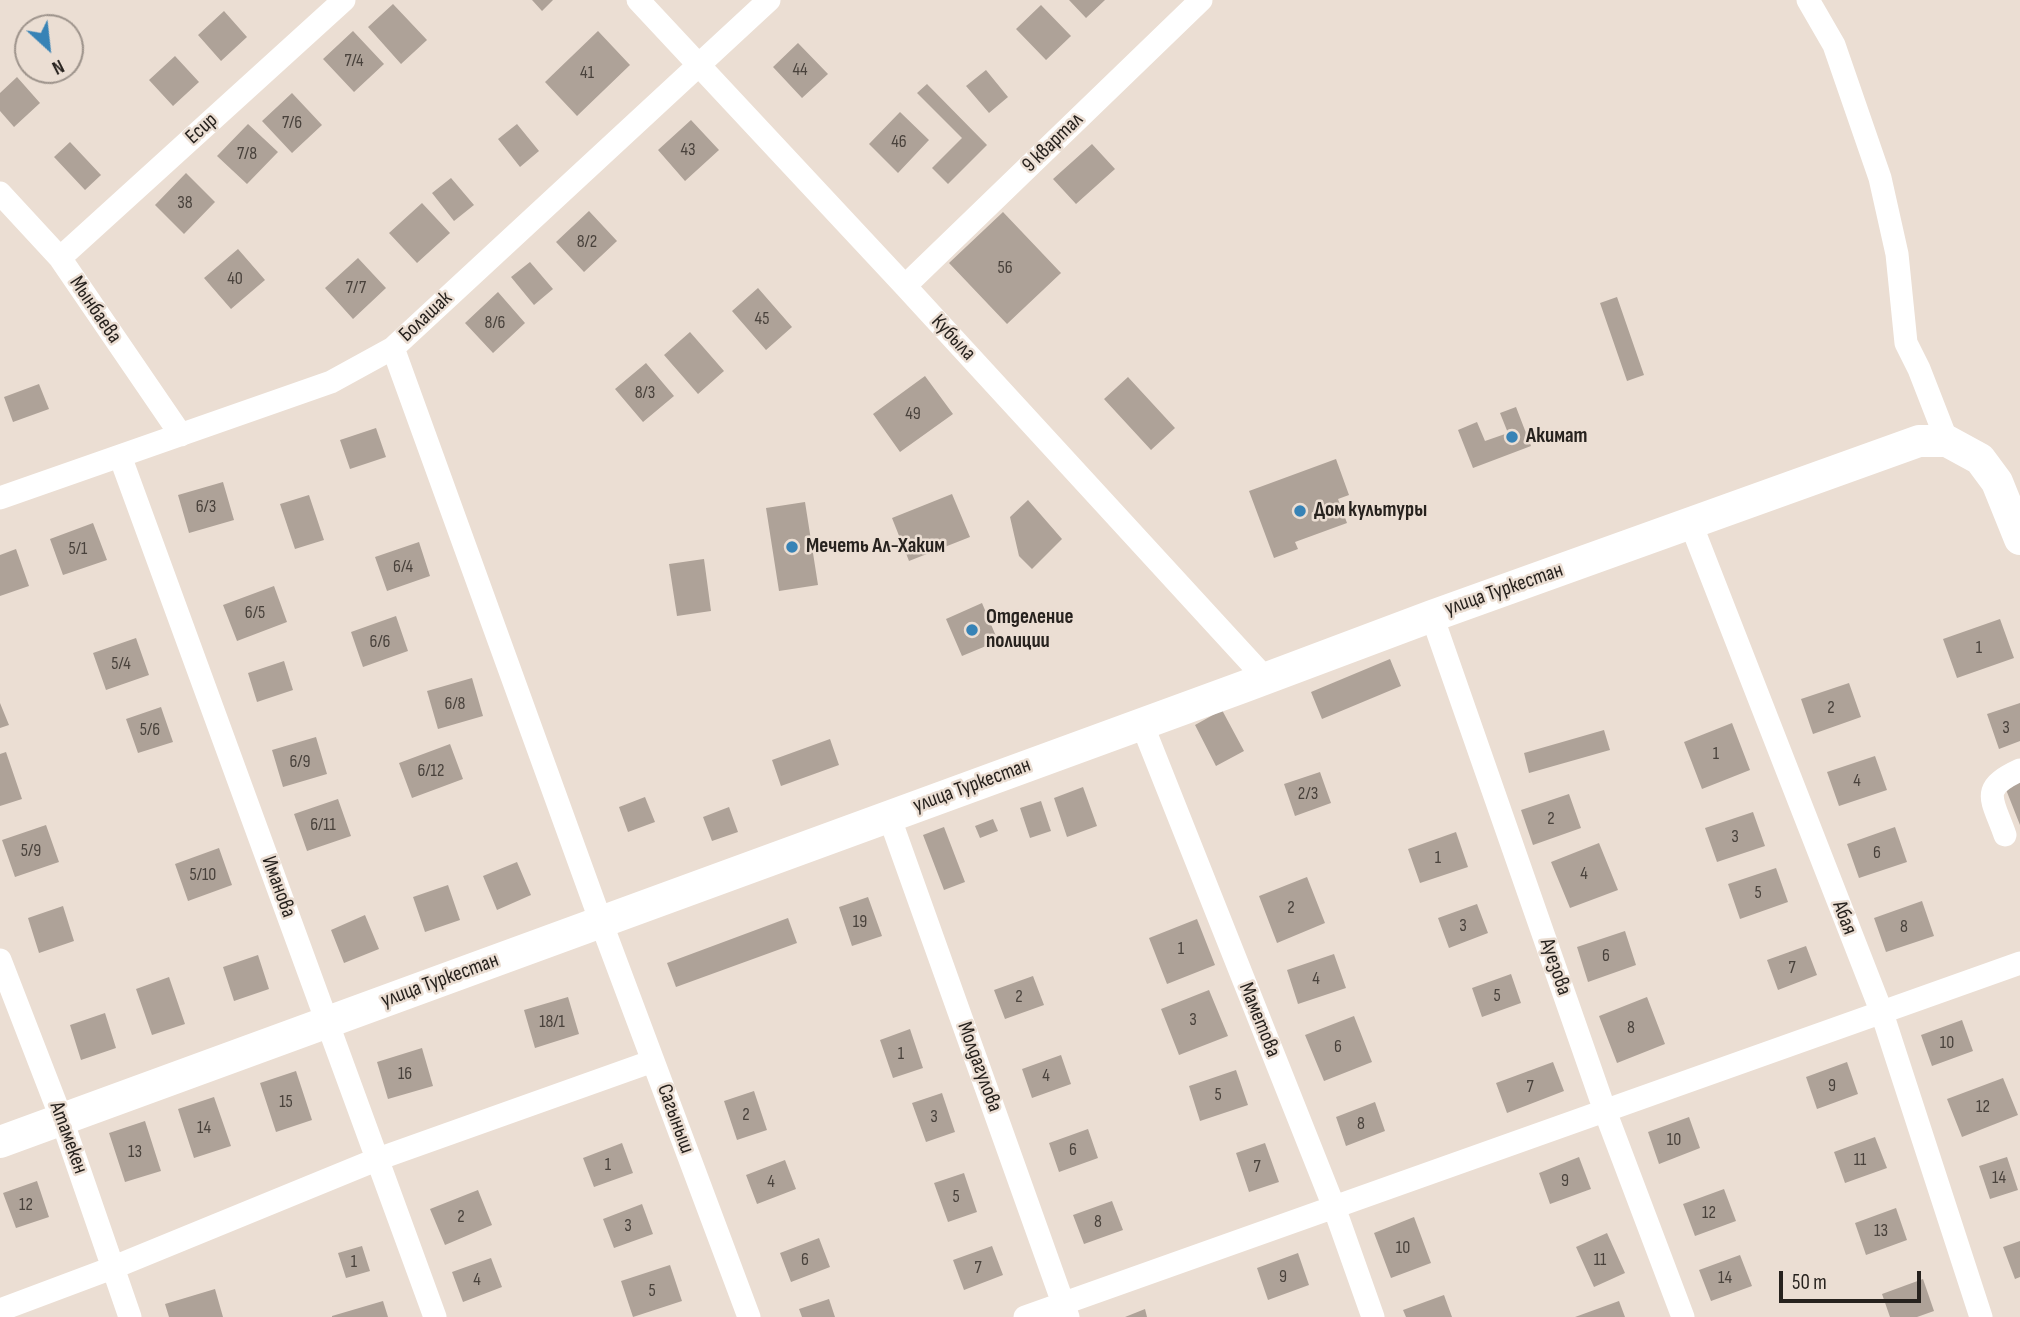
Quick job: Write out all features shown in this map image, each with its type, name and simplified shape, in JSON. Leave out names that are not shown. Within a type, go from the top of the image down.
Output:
[{"type":"street","name":"Есир","points":[[60,258],[344,0]]},
{"type":"street","name":"Кубыла","points":[[639,0],[1266,679]]},
{"type":"street","name":"Болашак","points":[[0,498],[331,382],[393,348],[769,0]]},
{"type":"street","name":"9 квартал","points":[[905,286],[1201,0]]},
{"type":"street","points":[[1808,0],[1835,46],[1880,178],[1897,254],[1906,343],[1947,441],[1980,459],[1997,482],[2020,539]]},
{"type":"street","name":"Мынбаева","points":[[0,193],[60,258],[181,435]]},
{"type":"street","name":"Сагыныш","points":[[393,348],[601,922],[749,1317]]},
{"type":"street","name":"улица Туркестан","points":[[0,1142],[1432,616],[1919,442],[1947,441]]},
{"type":"street","name":"Иманова","points":[[120,456],[435,1317]]},
{"type":"street","name":"Абая","points":[[1691,524],[1881,1013],[1981,1317]]},
{"type":"street","name":"Ауезова","points":[[1432,616],[1605,1111],[1683,1317]]},
{"type":"street","name":"Маметова","points":[[1142,724],[1334,1207],[1373,1317]]},
{"type":"street","points":[[2005,835],[1992,794],[1994,785],[2020,770]]},
{"type":"street","name":"Молдагулова","points":[[889,816],[1065,1310]]},
{"type":"street","name":"Атамекен","points":[[0,960],[62,1119],[130,1317]]},
{"type":"street","points":[[1025,1317],[1065,1310],[1334,1207],[2020,964]]},
{"type":"street","points":[[0,1310],[112,1268],[378,1159],[653,1062]]},
{"type":"building","points":[[532,0],[553,0],[542,11]]},
{"type":"building","points":[[1069,0],[1105,0],[1086,18]]},
{"type":"building","points":[[393,4],[427,40],[401,64],[368,27]]},
{"type":"building","points":[[1041,5],[1071,36],[1046,60],[1016,29]]},
{"type":"building","points":[[224,11],[247,37],[221,61],[198,35]]},
{"type":"building","points":[[353,31],[384,64],[354,92],[323,59]]},
{"type":"building","points":[[598,31],[630,65],[577,116],[545,82]]},
{"type":"building","points":[[798,43],[828,74],[802,98],[773,67]]},
{"type":"building","points":[[175,56],[199,82],[173,106],[149,80]]},
{"type":"building","points":[[986,70],[1008,97],[989,113],[966,86]]},
{"type":"building","points":[[14,80],[14,84],[23,84],[40,103],[14,127],[0,111],[0,93]]},
{"type":"building","points":[[927,84],[987,145],[948,184],[932,168],[962,138],[917,93]]},
{"type":"building","points":[[292,93],[322,125],[292,153],[262,121]]},
{"type":"building","points":[[900,112],[929,140],[898,173],[869,144]]},
{"type":"building","points":[[691,120],[719,150],[685,181],[658,150]]},
{"type":"building","points":[[248,124],[278,152],[247,184],[217,156]]},
{"type":"building","points":[[517,124],[539,151],[520,167],[498,139]]},
{"type":"building","points":[[70,142],[101,175],[85,190],[54,157]]},
{"type":"building","points":[[1092,144],[1115,169],[1076,204],[1053,179]]},
{"type":"building","points":[[186,173],[215,202],[184,234],[155,205]]},
{"type":"building","points":[[451,178],[474,205],[454,221],[432,193]]},
{"type":"building","points":[[422,203],[450,233],[417,263],[389,233]]},
{"type":"building","points":[[589,211],[617,241],[584,272],[556,242]]},
{"type":"building","points":[[1003,212],[1061,273],[1007,324],[949,263]]},
{"type":"building","points":[[238,249],[265,280],[231,309],[204,278]]},
{"type":"building","points":[[358,258],[386,288],[353,319],[325,288]]},
{"type":"building","points":[[530,262],[553,289],[534,305],[511,277]]},
{"type":"building","points":[[758,288],[792,327],[766,350],[732,311]]},
{"type":"building","points":[[498,292],[525,323],[493,353],[465,323]]},
{"type":"building","points":[[1617,297],[1644,375],[1627,381],[1600,303]]},
{"type":"building","points":[[690,332],[724,371],[698,394],[664,355]]},
{"type":"building","points":[[646,363],[674,396],[643,422],[615,389]]},
{"type":"building","points":[[925,376],[953,414],[900,452],[873,414]]},
{"type":"building","points":[[1128,377],[1175,428],[1151,450],[1104,399]]},
{"type":"building","points":[[39,384],[49,409],[13,422],[4,397]]},
{"type":"building","name":"Акимат","points":[[1516,407],[1531,446],[1473,468],[1458,430],[1477,422],[1485,441],[1508,433],[1500,413]]},
{"type":"building","points":[[376,428],[386,457],[350,469],[340,440]]},
{"type":"building","name":"Дом культуры","points":[[1336,459],[1349,495],[1338,499],[1347,523],[1295,542],[1298,549],[1274,558],[1249,491]]},
{"type":"building","points":[[223,482],[234,520],[189,533],[178,495]]},
{"type":"building","points":[[952,494],[970,537],[909,561],[892,518]]},
{"type":"building","points":[[309,495],[324,540],[295,549],[280,504]]},
{"type":"building","points":[[1028,500],[1062,539],[1032,569],[1019,556],[1010,517]]},
{"type":"building","name":"Мечеть Ал-Хаким","points":[[805,502],[818,585],[779,591],[766,508]]},
{"type":"building","points":[[93,523],[107,560],[63,575],[50,539]]},
{"type":"building","points":[[419,542],[430,576],[387,591],[375,557]]},
{"type":"building","points":[[16,549],[29,586],[0,596],[0,555]]},
{"type":"building","points":[[704,559],[711,611],[677,616],[669,564]]},
{"type":"building","points":[[274,586],[287,622],[237,641],[223,605]]},
{"type":"building","name":"Отделение полиции","points":[[982,603],[998,641],[962,656],[946,619]]},
{"type":"building","points":[[396,616],[408,651],[363,667],[351,632]]},
{"type":"building","points":[[2000,619],[2014,658],[1957,678],[1943,639]]},
{"type":"building","points":[[136,638],[149,675],[106,690],[93,653]]},
{"type":"building","points":[[1390,659],[1401,686],[1322,719],[1311,692]]},
{"type":"building","points":[[284,661],[293,690],[257,702],[248,673]]},
{"type":"building","points":[[472,678],[483,716],[438,729],[427,691]]},
{"type":"building","points":[[1849,683],[1861,717],[1813,734],[1801,699]]},
{"type":"building","points":[[0,703],[9,725],[0,728]]},
{"type":"building","points":[[2020,703],[2020,741],[1999,749],[1987,714]]},
{"type":"building","points":[[161,707],[173,742],[138,753],[126,719]]},
{"type":"building","points":[[1222,710],[1244,751],[1216,766],[1195,725]]},
{"type":"building","points":[[1732,723],[1750,770],[1702,789],[1684,742]]},
{"type":"building","points":[[1604,730],[1610,750],[1529,773],[1524,753]]},
{"type":"building","points":[[316,737],[327,774],[283,787],[272,750]]},
{"type":"building","points":[[830,739],[839,765],[781,786],[772,760]]},
{"type":"building","points":[[450,744],[463,779],[412,798],[399,763]]},
{"type":"building","points":[[6,752],[22,799],[0,806],[0,754]]},
{"type":"building","points":[[1875,756],[1887,790],[1839,806],[1827,772]]},
{"type":"building","points":[[1320,772],[1331,803],[1295,816],[1284,784]]},
{"type":"building","points":[[2020,781],[2020,825],[2005,787]]},
{"type":"building","points":[[1083,787],[1097,826],[1067,837],[1054,798]]},
{"type":"building","points":[[1569,794],[1581,828],[1533,845],[1521,810]]},
{"type":"building","points":[[645,797],[655,822],[628,832],[619,807]]},
{"type":"building","points":[[338,799],[351,836],[307,851],[294,814]]},
{"type":"building","points":[[1041,801],[1051,831],[1030,838],[1020,808]]},
{"type":"building","points":[[729,807],[738,832],[712,841],[703,817]]},
{"type":"building","points":[[1753,812],[1765,846],[1717,862],[1705,828]]},
{"type":"building","points":[[993,819],[998,831],[980,838],[975,826]]},
{"type":"building","points":[[46,825],[59,862],[15,877],[2,840]]},
{"type":"building","points":[[944,827],[965,882],[944,890],[923,835]]},
{"type":"building","points":[[1895,827],[1907,862],[1859,878],[1847,844]]},
{"type":"building","points":[[1456,832],[1468,867],[1420,883],[1408,849]]},
{"type":"building","points":[[1599,843],[1618,890],[1570,908],[1551,862]]},
{"type":"building","points":[[219,848],[232,885],[188,901],[175,864]]},
{"type":"building","points":[[517,862],[531,895],[497,910],[483,876]]},
{"type":"building","points":[[1776,868],[1788,902],[1740,919],[1728,884]]},
{"type":"building","points":[[1307,877],[1325,923],[1277,943],[1259,896]]},
{"type":"building","points":[[448,885],[460,920],[425,932],[413,897]]},
{"type":"building","points":[[868,897],[882,936],[852,946],[839,907]]},
{"type":"building","points":[[1922,901],[1934,936],[1886,952],[1874,918]]},
{"type":"building","points":[[1477,904],[1488,933],[1449,948],[1438,918]]},
{"type":"building","points":[[63,906],[74,941],[39,953],[28,918]]},
{"type":"building","points":[[365,915],[379,949],[344,963],[331,930]]},
{"type":"building","points":[[788,918],[797,943],[676,987],[667,963]]},
{"type":"building","points":[[1197,919],[1215,965],[1167,984],[1149,938]]},
{"type":"building","points":[[1625,931],[1636,965],[1588,982],[1577,947]]},
{"type":"building","points":[[1806,946],[1817,975],[1778,990],[1767,960]]},
{"type":"building","points":[[1334,954],[1346,988],[1298,1004],[1287,970]]},
{"type":"building","points":[[258,955],[269,989],[234,1001],[223,967]]},
{"type":"building","points":[[1511,974],[1521,1003],[1482,1017],[1472,988]]},
{"type":"building","points":[[1033,976],[1044,1005],[1005,1019],[994,990]]},
{"type":"building","points":[[169,977],[185,1024],[152,1035],[136,989]]},
{"type":"building","points":[[1209,990],[1228,1036],[1179,1055],[1161,1009]]},
{"type":"building","points":[[568,997],[579,1034],[535,1048],[524,1010]]},
{"type":"building","points":[[1647,997],[1665,1044],[1617,1063],[1599,1016]]},
{"type":"building","points":[[105,1013],[116,1048],[81,1060],[70,1025]]},
{"type":"building","points":[[1354,1016],[1372,1062],[1324,1081],[1305,1035]]},
{"type":"building","points":[[1962,1020],[1973,1051],[1932,1066],[1921,1035]]},
{"type":"building","points":[[910,1029],[923,1068],[893,1078],[880,1040]]},
{"type":"building","points":[[422,1048],[433,1086],[388,1099],[377,1062]]},
{"type":"building","points":[[1061,1055],[1071,1084],[1032,1098],[1022,1069]]},
{"type":"building","points":[[1553,1062],[1564,1091],[1507,1113],[1496,1083]]},
{"type":"building","points":[[1847,1062],[1858,1094],[1817,1109],[1806,1077]]},
{"type":"building","points":[[1236,1070],[1248,1105],[1200,1121],[1189,1086]]},
{"type":"building","points":[[296,1071],[312,1120],[276,1132],[260,1083]]},
{"type":"building","points":[[2003,1078],[2018,1115],[1962,1137],[1947,1099]]},
{"type":"building","points":[[754,1091],[767,1130],[737,1140],[724,1101]]},
{"type":"building","points":[[942,1093],[955,1132],[926,1142],[912,1103]]},
{"type":"building","points":[[214,1097],[231,1146],[194,1158],[178,1109]]},
{"type":"building","points":[[1375,1102],[1385,1131],[1346,1146],[1336,1117]]},
{"type":"building","points":[[1689,1117],[1700,1148],[1659,1164],[1648,1132]]},
{"type":"building","points":[[145,1121],[161,1171],[125,1182],[109,1133]]},
{"type":"building","points":[[1088,1129],[1098,1158],[1059,1172],[1049,1143]]},
{"type":"building","points":[[1875,1137],[1887,1168],[1845,1183],[1834,1152]]},
{"type":"building","points":[[622,1143],[633,1173],[594,1187],[583,1158]]},
{"type":"building","points":[[1265,1143],[1279,1182],[1249,1192],[1236,1153]]},
{"type":"building","points":[[1579,1157],[1591,1189],[1550,1204],[1539,1173]]},
{"type":"building","points":[[2007,1157],[2018,1190],[1990,1199],[1979,1166]]},
{"type":"building","points":[[785,1160],[796,1189],[757,1204],[746,1175]]},
{"type":"building","points":[[964,1173],[977,1212],[948,1222],[934,1183]]},
{"type":"building","points":[[37,1181],[49,1217],[16,1228],[3,1193]]},
{"type":"building","points":[[1724,1189],[1736,1221],[1695,1236],[1683,1204]]},
{"type":"building","points":[[478,1190],[492,1225],[445,1245],[430,1209]]},
{"type":"building","points":[[1112,1201],[1123,1230],[1084,1244],[1073,1215]]},
{"type":"building","points":[[642,1204],[653,1234],[614,1248],[603,1219]]},
{"type":"building","points":[[1896,1208],[1907,1240],[1866,1255],[1855,1223]]},
{"type":"building","points":[[1414,1217],[1431,1263],[1391,1278],[1374,1233]]},
{"type":"building","points":[[1607,1233],[1625,1273],[1594,1287],[1576,1247]]},
{"type":"building","points":[[819,1238],[830,1267],[791,1282],[780,1253]]},
{"type":"building","points":[[2020,1241],[2020,1277],[2015,1279],[2003,1247]]},
{"type":"building","points":[[362,1246],[370,1271],[346,1278],[338,1253]]},
{"type":"building","points":[[992,1246],[1003,1275],[964,1290],[953,1260]]},
{"type":"building","points":[[1298,1253],[1309,1285],[1268,1300],[1257,1268]]},
{"type":"building","points":[[1740,1255],[1752,1286],[1711,1301],[1699,1270]]},
{"type":"building","points":[[491,1258],[502,1287],[463,1302],[452,1272]]},
{"type":"building","points":[[670,1265],[682,1301],[633,1317],[621,1281]]},
{"type":"building","points":[[1923,1279],[1934,1311],[1917,1317],[1890,1317],[1882,1294]]},
{"type":"building","points":[[215,1289],[223,1317],[169,1317],[165,1304]]},
{"type":"building","points":[[1444,1295],[1452,1317],[1406,1317],[1403,1310]]},
{"type":"building","points":[[829,1299],[835,1317],[802,1317],[799,1309]]},
{"type":"building","points":[[383,1301],[388,1317],[332,1317],[332,1316]]},
{"type":"building","points":[[1619,1301],[1625,1317],[1575,1317]]},
{"type":"building","points":[[1145,1309],[1147,1317],[1125,1317]]},
{"type":"place","name":"Акимат","points":[[1512,437]]},
{"type":"place","name":"Дом культуры","points":[[1300,511]]},
{"type":"place","name":"Мечеть Ал-Хаким","points":[[792,547]]},
{"type":"place","name":"Отделение полиции","points":[[972,630]]}]
